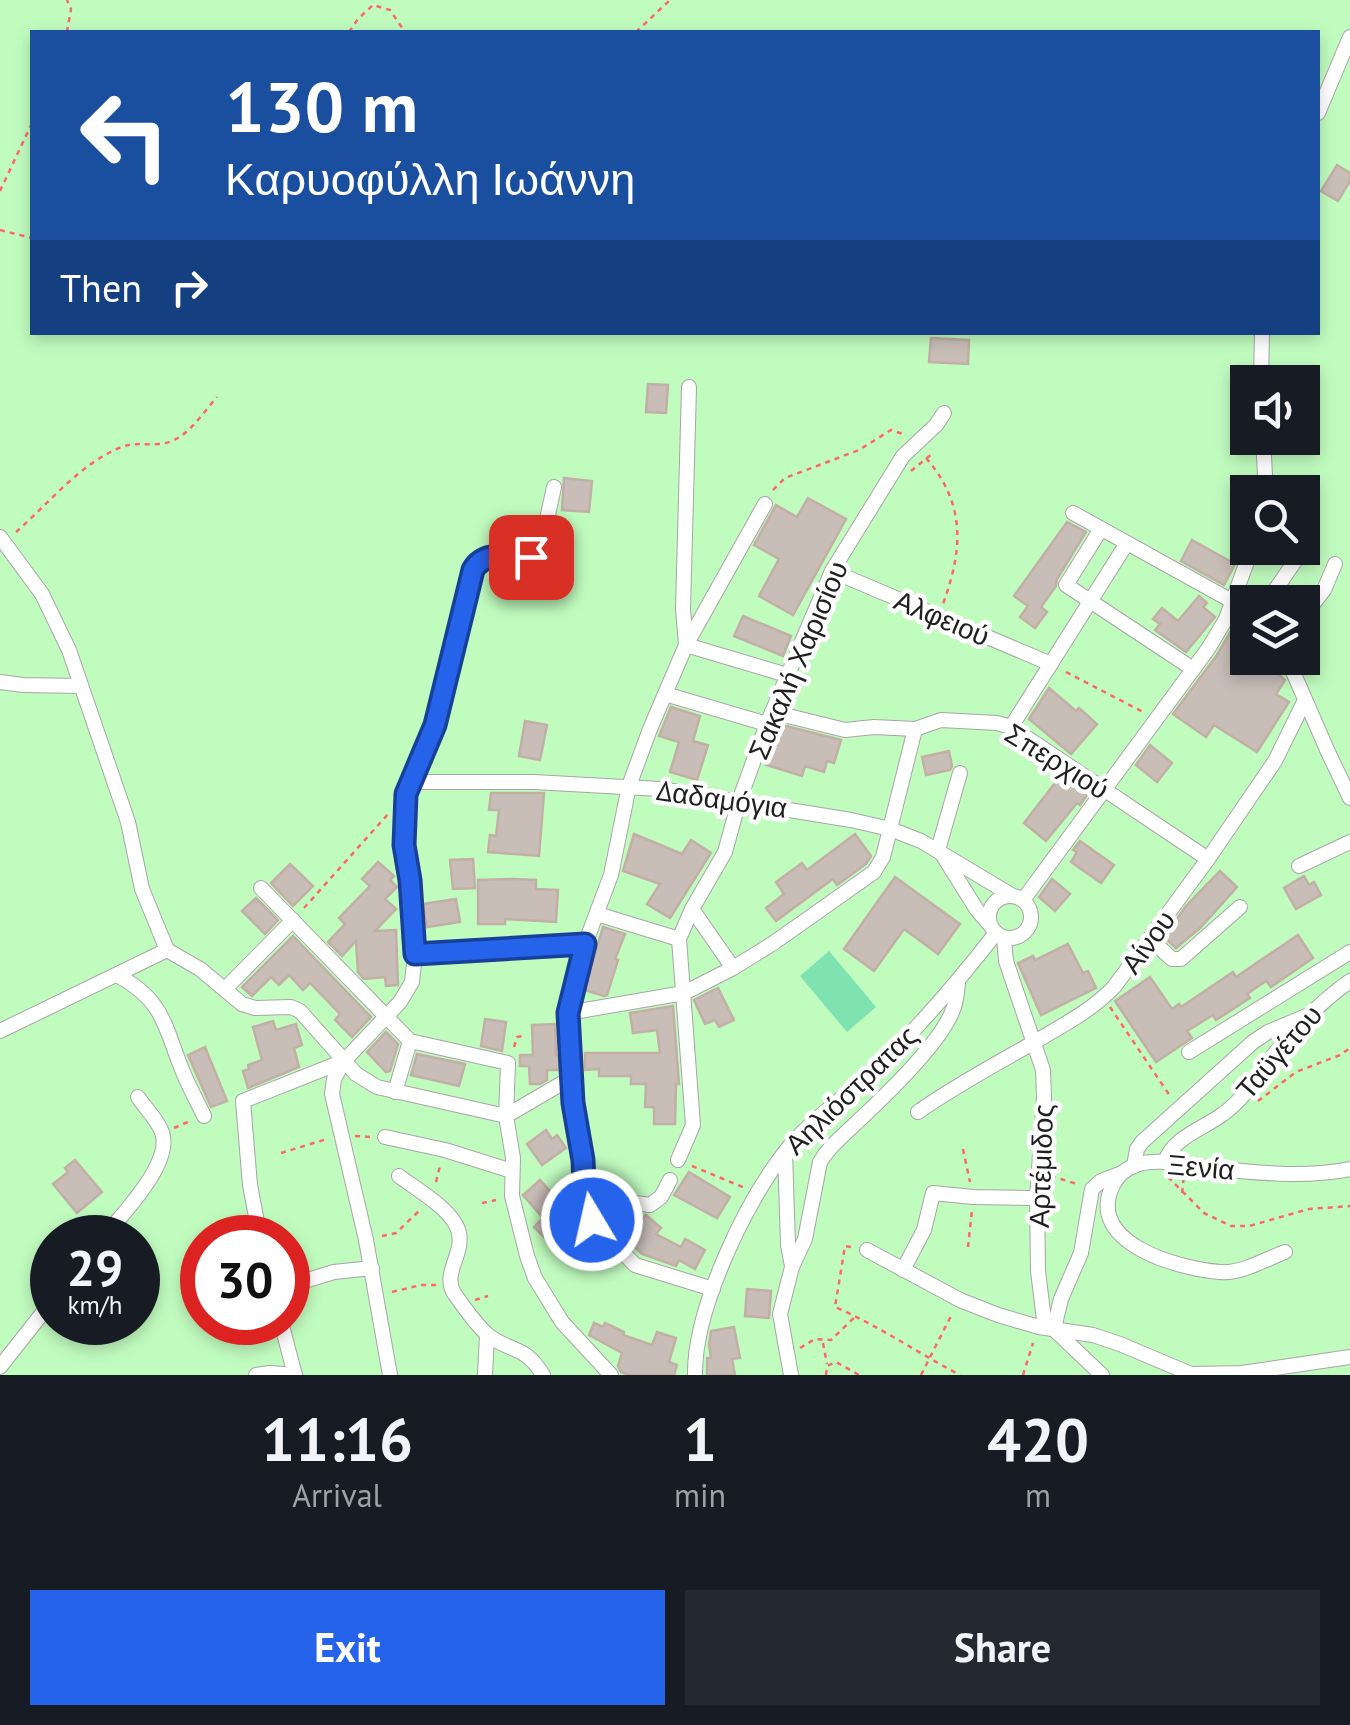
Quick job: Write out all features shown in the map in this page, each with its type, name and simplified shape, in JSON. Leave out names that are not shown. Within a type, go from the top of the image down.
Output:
[{"type":"street","points":[[1320,108],[1350,37]]},
{"type":"street","points":[[1262,335],[1262,365]]},
{"type":"street","points":[[686,645],[683,609],[689,388]]},
{"type":"street","name":"Σακαλή Χαρισίου","points":[[678,939],[725,852],[769,718],[832,571],[904,456],[944,413]]},
{"type":"street","points":[[390,1375],[372,1268],[332,1094],[334,1079],[344,1061],[400,1002],[412,982],[415,954],[404,845],[409,788],[435,725],[476,564],[489,556],[537,554],[554,487]]},
{"type":"street","points":[[713,1289],[635,1265],[592,1220],[573,1103],[568,1013],[585,944],[611,875],[628,786],[686,645],[765,504]]},
{"type":"street","points":[[1073,513],[1230,600]]},
{"type":"street","points":[[1101,529],[1066,585],[1194,669]]},
{"type":"street","points":[[2,540],[42,594],[69,650],[119,792],[142,889],[166,950],[187,960],[242,1004],[300,1012],[356,1074],[377,1087],[506,1116],[564,1082]]},
{"type":"street","points":[[1011,727],[1127,543]]},
{"type":"street","points":[[1320,595],[1336,564]]},
{"type":"street","name":"Αλφειού","points":[[832,571],[1051,664]]},
{"type":"street","name":"Αηλιόστρατας","points":[[997,932],[990,910],[993,904],[999,899],[1018,898],[1230,619]]},
{"type":"street","points":[[686,645],[787,675]]},
{"type":"street","points":[[1294,675],[1350,798]]},
{"type":"street","points":[[0,682],[80,686]]},
{"type":"street","name":"Σπερχιού","points":[[664,694],[769,718],[846,730],[915,729],[941,720],[1011,727],[1208,858]]},
{"type":"street","name":"Αίνου","points":[[918,1112],[1104,998],[1150,940],[1274,761],[1305,700]]},
{"type":"street","points":[[568,1013],[684,993],[772,944],[874,872],[883,857],[915,729]]},
{"type":"street","points":[[938,850],[960,773]]},
{"type":"street","name":"Δαδαμόγια","points":[[409,788],[534,782],[628,786],[852,820],[890,829],[938,850],[1018,898]]},
{"type":"street","points":[[1299,866],[1350,842]]},
{"type":"street","name":"Αρτέμιδος","points":[[938,850],[977,910],[997,932],[1043,1070],[1037,1198],[1038,1271],[1046,1327],[1102,1375]]},
{"type":"street","points":[[261,888],[410,1041],[508,1063],[506,1116],[512,1196],[522,1242],[535,1278],[562,1322],[611,1375]]},
{"type":"street","name":"Αηλιόστρατας","points":[[997,932],[1019,937],[1029,927],[1031,913],[1018,898]]},
{"type":"street","points":[[1150,940],[1172,959],[1181,959],[1240,907]]},
{"type":"street","points":[[692,908],[733,968]]},
{"type":"street","points":[[596,914],[678,939],[693,1125],[678,1160]]},
{"type":"street","points":[[225,990],[293,920]]},
{"type":"street","name":"Αηλιόστρατας","points":[[695,1375],[700,1332],[713,1289],[758,1193],[785,1152],[804,1130],[892,1053],[997,932]]},
{"type":"street","points":[[415,954],[585,944]]},
{"type":"street","points":[[0,1031],[166,950]]},
{"type":"street","points":[[1189,1052],[1350,952]]},
{"type":"street","points":[[1325,967],[1344,985]]},
{"type":"street","points":[[117,976],[142,991],[160,1012],[204,1116]]},
{"type":"street","points":[[790,1369],[780,1314],[804,1239],[820,1162],[826,1151],[879,1101],[941,1032],[952,1014],[958,981]]},
{"type":"street","name":"Ταϋγέτου","points":[[1165,1162],[1169,1150],[1179,1141],[1240,1100],[1306,1016],[1344,985]]},
{"type":"street","points":[[1286,1252],[1221,1272],[1183,1264],[1126,1242],[1115,1229],[1107,1208],[1112,1188],[1128,1170],[1142,1142],[1252,1042],[1306,1016]]},
{"type":"street","points":[[395,1092],[410,1041]]},
{"type":"street","points":[[256,1215],[243,1101],[344,1061]]},
{"type":"street","points":[[121,1215],[152,1177],[164,1144],[163,1132],[138,1098]]},
{"type":"street","points":[[386,1137],[512,1171]]},
{"type":"street","points":[[785,1152],[792,1267]]},
{"type":"street","name":"Ξενία","points":[[1128,1170],[1165,1162],[1273,1172],[1329,1173],[1350,1168]]},
{"type":"street","points":[[1046,1327],[1080,1254],[1092,1189],[1128,1170]]},
{"type":"street","points":[[399,1176],[431,1199],[457,1226],[461,1246],[450,1285],[488,1335],[530,1357],[542,1375]]},
{"type":"street","points":[[584,1186],[650,1206],[670,1180]]},
{"type":"street","points":[[903,1270],[924,1230],[933,1193],[1037,1198]]},
{"type":"street","points":[[867,1250],[960,1300],[1046,1327],[1093,1335],[1191,1374],[1242,1373],[1350,1357]]},
{"type":"street","points":[[310,1279],[372,1268]]},
{"type":"street","points":[[0,1367],[30,1328]]},
{"type":"street","points":[[485,1375],[488,1335]]},
{"type":"street","points":[[256,1375],[295,1375],[287,1345]]},
{"type":"path","points":[[67,0],[71,8],[67,30]]},
{"type":"path","points":[[638,30],[670,0]]},
{"type":"path","points":[[350,30],[374,6],[390,10],[404,30]]},
{"type":"path","points":[[0,191],[30,127]]},
{"type":"path","points":[[0,230],[30,238]]},
{"type":"path","points":[[2,540],[96,461],[118,448],[132,443],[170,443],[183,436],[216,397]]},
{"type":"path","points":[[765,504],[785,478],[859,450],[891,430],[903,434],[946,484],[960,528],[952,580],[938,616]]},
{"type":"path","points":[[1051,664],[1155,720]]},
{"type":"path","points":[[293,920],[409,788]]},
{"type":"path","points":[[1104,998],[1178,1108]]},
{"type":"path","points":[[508,1063],[518,1037],[524,1036]]},
{"type":"path","points":[[1240,1100],[1247,1106],[1255,1104],[1296,1072],[1350,1048]]},
{"type":"path","points":[[281,1154],[340,1135],[386,1137]]},
{"type":"path","points":[[366,1240],[396,1233],[431,1199],[445,1150]]},
{"type":"path","points":[[678,1160],[758,1193]]},
{"type":"path","points":[[1165,1162],[1165,1174],[1182,1194],[1204,1213],[1231,1226],[1265,1222],[1309,1209],[1350,1206]]},
{"type":"path","points":[[1038,1171],[1092,1189]]},
{"type":"path","points":[[482,1204],[512,1196]]},
{"type":"path","points":[[845,1246],[835,1307],[874,1324],[901,1344],[960,1375]]},
{"type":"path","points":[[376,1296],[421,1285],[450,1285]]},
{"type":"path","points":[[921,1375],[960,1300]]},
{"type":"path","points":[[790,1369],[808,1341],[831,1340],[856,1316]]},
{"type":"path","points":[[1022,1375],[1046,1327]]},
{"type":"path","points":[[823,1341],[826,1375]]},
{"type":"path","points":[[827,1366],[836,1362],[859,1375]]},
{"type":"green space","points":[[0,0],[1350,0],[1350,1375],[0,1375]]},
{"type":"green space","points":[[829,951],[876,1007],[847,1032],[800,976]]},
{"type":"building","points":[[1337,165],[1350,173],[1350,181],[1338,201],[1321,191]]},
{"type":"building","points":[[931,338],[969,340],[968,364],[929,362]]},
{"type":"building","points":[[648,384],[668,385],[666,413],[646,412]]},
{"type":"building","points":[[564,478],[592,481],[589,512],[562,510]]},
{"type":"building","points":[[808,498],[846,519],[793,615],[759,596],[779,559],[754,545],[776,505],[797,517]]},
{"type":"building","points":[[1067,522],[1086,532],[1041,607],[1047,612],[1035,628],[1020,617],[1028,606],[1014,596]]},
{"type":"building","points":[[1192,540],[1234,565],[1224,585],[1181,561]]},
{"type":"building","points":[[1199,596],[1207,603],[1203,607],[1215,617],[1186,652],[1155,630],[1160,624],[1153,619],[1162,608],[1178,621]]},
{"type":"building","points":[[743,616],[791,636],[783,656],[734,636]]},
{"type":"building","points":[[1230,633],[1230,675],[1279,675],[1285,680],[1276,694],[1289,702],[1257,752],[1214,725],[1206,737],[1173,714]]},
{"type":"building","points":[[1049,688],[1097,724],[1071,754],[1029,719]]},
{"type":"building","points":[[671,707],[700,716],[693,741],[708,745],[697,780],[670,772],[679,742],[659,736]]},
{"type":"building","points":[[525,721],[547,725],[540,760],[519,756]]},
{"type":"building","points":[[778,724],[841,740],[834,763],[827,761],[824,772],[805,766],[802,776],[766,765]]},
{"type":"building","points":[[1150,745],[1172,763],[1157,782],[1136,765]]},
{"type":"building","points":[[949,751],[950,770],[926,775],[922,757]]},
{"type":"building","points":[[1062,774],[1089,792],[1046,841],[1024,823]]},
{"type":"building","points":[[491,793],[544,793],[539,856],[488,852],[490,835],[496,836],[499,810],[489,810]]},
{"type":"building","points":[[634,834],[682,854],[691,840],[711,853],[670,918],[647,904],[660,884],[623,871]]},
{"type":"building","points":[[855,834],[871,856],[866,864],[837,885],[833,879],[776,921],[766,908],[784,894],[776,882],[802,863],[807,870]]},
{"type":"building","points":[[1080,841],[1114,865],[1101,883],[1071,862]]},
{"type":"building","points":[[473,859],[475,888],[453,889],[450,860]]},
{"type":"building","points":[[378,862],[394,876],[390,880],[397,887],[385,899],[396,909],[375,931],[396,930],[398,985],[386,986],[385,977],[364,979],[358,972],[356,941],[342,956],[328,942],[345,924],[339,918],[370,886],[362,879]]},
{"type":"building","points":[[290,864],[313,886],[293,906],[271,883]]},
{"type":"building","points":[[1220,871],[1237,887],[1176,948],[1164,937],[1186,906]]},
{"type":"building","points":[[1304,876],[1309,885],[1314,882],[1321,895],[1296,909],[1284,888]]},
{"type":"building","points":[[895,877],[960,924],[938,954],[904,929],[874,971],[844,949]]},
{"type":"building","points":[[1052,879],[1070,894],[1055,911],[1039,897]]},
{"type":"building","points":[[478,880],[536,880],[536,889],[558,890],[556,922],[505,919],[505,924],[478,924]]},
{"type":"building","points":[[256,898],[278,920],[265,934],[242,911]]},
{"type":"building","points":[[456,899],[460,922],[427,927],[423,904]]},
{"type":"building","points":[[603,927],[625,934],[604,996],[584,990]]},
{"type":"building","points":[[1298,935],[1313,958],[1271,987],[1266,981],[1247,994],[1250,998],[1216,1020],[1213,1015],[1187,1031],[1192,1038],[1156,1062],[1115,1001],[1150,977],[1172,1009],[1179,1004],[1181,1007],[1233,972],[1236,977]]},
{"type":"building","points":[[293,936],[371,1017],[352,1037],[335,1020],[340,1014],[310,983],[303,990],[289,975],[279,985],[271,977],[252,996],[242,987]]},
{"type":"building","points":[[1068,944],[1096,988],[1041,1015],[1018,963],[1033,956],[1035,960]]},
{"type":"building","points":[[718,988],[734,1020],[719,1027],[715,1020],[705,1024],[694,1000]]},
{"type":"building","points":[[673,1006],[679,1084],[675,1124],[654,1124],[654,1107],[645,1107],[646,1084],[631,1084],[631,1076],[599,1076],[599,1069],[585,1070],[585,1053],[660,1053],[657,1030],[633,1033],[630,1013]]},
{"type":"building","points":[[485,1019],[506,1022],[502,1051],[481,1046]]},
{"type":"building","points":[[273,1021],[276,1030],[296,1024],[302,1045],[294,1048],[299,1067],[248,1088],[243,1071],[262,1060],[253,1027]]},
{"type":"building","points":[[555,1024],[560,1070],[547,1070],[547,1080],[530,1084],[529,1066],[520,1066],[520,1055],[533,1055],[532,1025]]},
{"type":"building","points":[[386,1032],[398,1044],[390,1071],[386,1072],[367,1052]]},
{"type":"building","points":[[205,1047],[227,1101],[211,1107],[188,1055]]},
{"type":"building","points":[[417,1054],[465,1064],[459,1086],[411,1075]]},
{"type":"building","points":[[546,1130],[552,1139],[557,1135],[566,1148],[542,1165],[527,1144]]},
{"type":"building","points":[[75,1160],[102,1192],[77,1213],[53,1184]]},
{"type":"building","points":[[689,1172],[730,1197],[717,1218],[674,1195]]},
{"type":"building","points":[[540,1180],[574,1218],[549,1242],[534,1227],[543,1218],[523,1195]]},
{"type":"building","points":[[606,1203],[641,1220],[646,1215],[661,1228],[656,1234],[681,1247],[685,1239],[705,1250],[695,1269],[679,1260],[676,1266],[642,1254],[601,1215]]},
{"type":"building","points":[[747,1289],[771,1291],[769,1318],[745,1316]]},
{"type":"building","points":[[594,1323],[603,1327],[605,1323],[624,1332],[623,1335],[652,1345],[657,1332],[676,1338],[669,1362],[677,1365],[674,1375],[621,1372],[618,1366],[622,1353],[589,1335]]},
{"type":"building","points":[[734,1327],[740,1358],[732,1359],[735,1375],[707,1375],[711,1331]]},
{"type":"route","points":[[531,557],[489,556],[473,570],[435,725],[406,794],[404,845],[415,954],[585,944],[568,1013],[573,1103],[592,1220]]}]
